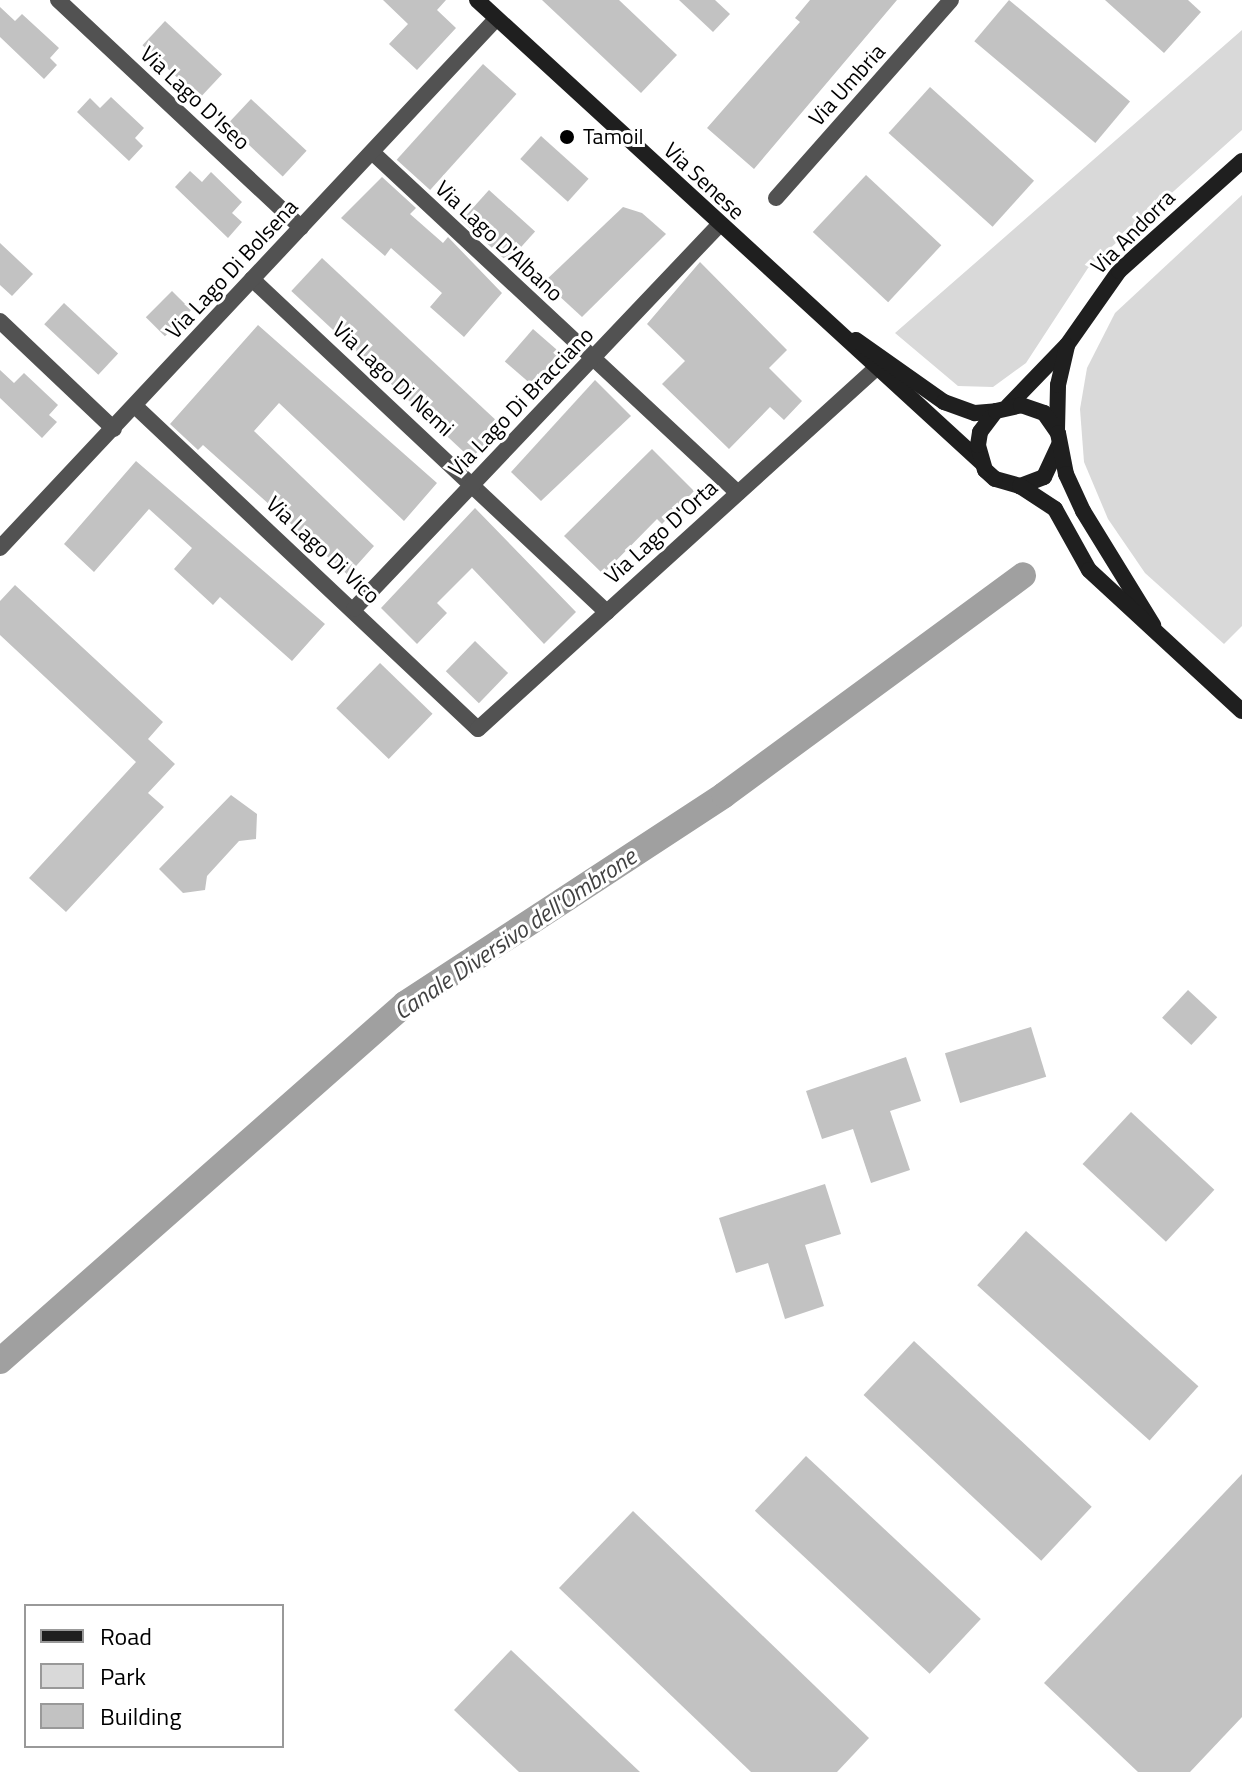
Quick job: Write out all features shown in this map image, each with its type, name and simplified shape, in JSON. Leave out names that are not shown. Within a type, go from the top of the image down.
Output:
[{"type":"main road","name":"Via Senese","points":[[477,0],[719,225],[835,326],[875,369],[982,463],[995,479],[1020,486],[1055,509],[1089,570],[1153,625],[1242,711]]},
{"type":"main road","name":"Via Andorra","points":[[1002,408],[1067,345],[1119,271],[1242,161]]},
{"type":"main road","name":"Via Senese","points":[[835,326],[944,402],[975,413],[1034,407],[1058,439],[1083,511],[1153,625]]},
{"type":"main road","name":"Via Andorra","points":[[1058,439],[1058,385],[1067,345]]},
{"type":"main road","points":[[982,463],[980,432],[1002,408]]},
{"type":"main road","points":[[1020,486],[1044,477],[1058,439]]},
{"type":"street","name":"Via Lago D'Iseo","points":[[58,0],[301,227]]},
{"type":"street","name":"Via Umbria","points":[[776,198],[951,0]]},
{"type":"street","name":"Via Lago Di Bolsena","points":[[0,548],[496,19]]},
{"type":"street","name":"Via Lago D'Albano","points":[[372,152],[738,493]]},
{"type":"street","name":"Via Lago Di Bracciano","points":[[354,609],[719,225]]},
{"type":"street","name":"Via Lago Di Nemi","points":[[252,279],[607,612]]},
{"type":"street","points":[[0,321],[114,429]]},
{"type":"street","name":"Via Lago D'Orta","points":[[478,729],[875,369]]},
{"type":"street","name":"Via Lago Di Vico","points":[[135,406],[478,729]]},
{"type":"green space","points":[[1242,30],[1242,130],[1088,268],[1026,363],[993,387],[958,386],[895,333]]},
{"type":"green space","points":[[1242,195],[1242,626],[1224,644],[1145,573],[1108,519],[1084,462],[1080,409],[1087,368],[1115,313]]},
{"type":"building","points":[[383,0],[446,0],[437,10],[456,28],[417,70],[389,44],[408,24]]},
{"type":"building","points":[[542,0],[619,0],[677,55],[641,93]]},
{"type":"building","points":[[679,0],[715,0],[730,14],[713,32]]},
{"type":"building","points":[[810,0],[897,0],[754,169],[707,128],[800,22],[795,18]]},
{"type":"building","points":[[1009,0],[1130,102],[1095,143],[974,41]]},
{"type":"building","points":[[1105,0],[1188,0],[1201,12],[1164,53]]},
{"type":"building","points":[[0,7],[15,21],[22,14],[59,48],[50,58],[57,65],[44,79],[0,37]]},
{"type":"building","points":[[165,21],[222,74],[200,98],[142,45]]},
{"type":"building","points":[[483,64],[516,94],[430,190],[397,160]]},
{"type":"building","points":[[930,87],[1034,181],[993,227],[889,133]]},
{"type":"building","points":[[111,97],[144,128],[135,138],[143,146],[129,161],[77,112],[90,98],[100,108]]},
{"type":"building","points":[[251,99],[307,151],[283,176],[227,125]]},
{"type":"building","points":[[541,136],[589,179],[568,202],[520,159]]},
{"type":"building","points":[[190,171],[202,182],[211,172],[242,202],[232,213],[242,222],[228,238],[175,187]]},
{"type":"building","points":[[866,175],[941,245],[888,302],[813,232]]},
{"type":"building","points":[[382,177],[416,208],[410,214],[443,243],[448,237],[502,293],[464,337],[430,307],[442,293],[391,248],[385,256],[341,218]]},
{"type":"building","points":[[489,190],[535,231],[508,262],[462,220]]},
{"type":"building","points":[[623,207],[642,213],[666,234],[582,317],[544,282]]},
{"type":"building","points":[[0,243],[33,274],[12,296],[0,285]]},
{"type":"building","points":[[322,258],[502,426],[471,459],[291,291]]},
{"type":"building","points":[[700,262],[787,350],[769,368],[802,401],[784,420],[770,407],[729,449],[662,384],[685,361],[647,324]]},
{"type":"building","points":[[172,291],[191,310],[165,336],[146,317]]},
{"type":"building","points":[[64,303],[118,353],[98,375],[44,324]]},
{"type":"building","points":[[258,325],[437,483],[404,521],[279,403],[254,431],[374,546],[348,575],[203,445],[198,450],[170,424]]},
{"type":"building","points":[[533,329],[564,356],[536,388],[505,361]]},
{"type":"building","points":[[0,370],[14,383],[24,373],[58,405],[49,415],[57,422],[42,438],[0,398]]},
{"type":"building","points":[[595,380],[631,416],[541,501],[511,472]]},
{"type":"building","points":[[652,449],[694,491],[662,524],[657,519],[603,574],[564,536]]},
{"type":"building","points":[[136,461],[325,624],[292,661],[220,597],[213,605],[174,569],[192,548],[149,509],[94,572],[64,544]]},
{"type":"building","points":[[475,508],[576,612],[544,644],[472,568],[437,603],[447,613],[417,644],[381,608]]},
{"type":"building","points":[[15,585],[163,722],[148,739],[175,764],[148,793],[164,807],[66,912],[29,878],[136,762],[0,635],[0,601]]},
{"type":"building","points":[[475,641],[508,673],[479,703],[446,671]]},
{"type":"building","points":[[380,663],[433,714],[389,759],[336,708]]},
{"type":"building","points":[[231,795],[257,814],[256,839],[239,841],[207,876],[205,890],[183,893],[159,869]]},
{"type":"building","points":[[1188,990],[1217,1017],[1191,1045],[1162,1018]]},
{"type":"building","points":[[1031,1027],[1046,1077],[960,1103],[945,1053]]},
{"type":"building","points":[[906,1057],[921,1101],[890,1111],[910,1170],[871,1183],[853,1129],[822,1139],[806,1091]]},
{"type":"building","points":[[1131,1112],[1214,1190],[1166,1242],[1083,1164]]},
{"type":"building","points":[[825,1184],[841,1234],[805,1245],[824,1306],[785,1319],[768,1263],[736,1273],[719,1218]]},
{"type":"building","points":[[1026,1231],[1198,1386],[1150,1440],[977,1285]]},
{"type":"building","points":[[914,1341],[1092,1507],[1041,1561],[864,1395]]},
{"type":"building","points":[[806,1456],[981,1619],[930,1674],[755,1511]]},
{"type":"building","points":[[1242,1474],[1242,1717],[1190,1772],[1138,1772],[1044,1683]]},
{"type":"building","points":[[633,1511],[869,1738],[837,1772],[751,1772],[559,1588]]},
{"type":"building","points":[[511,1650],[640,1772],[519,1772],[454,1710]]},
{"type":"waterway","name":"Canale Diversivo dell'Ombrone","points":[[0,1361],[405,1004],[724,795],[1023,575]]},
{"type":"place","name":"Tamoil","points":[[567,137]]}]
